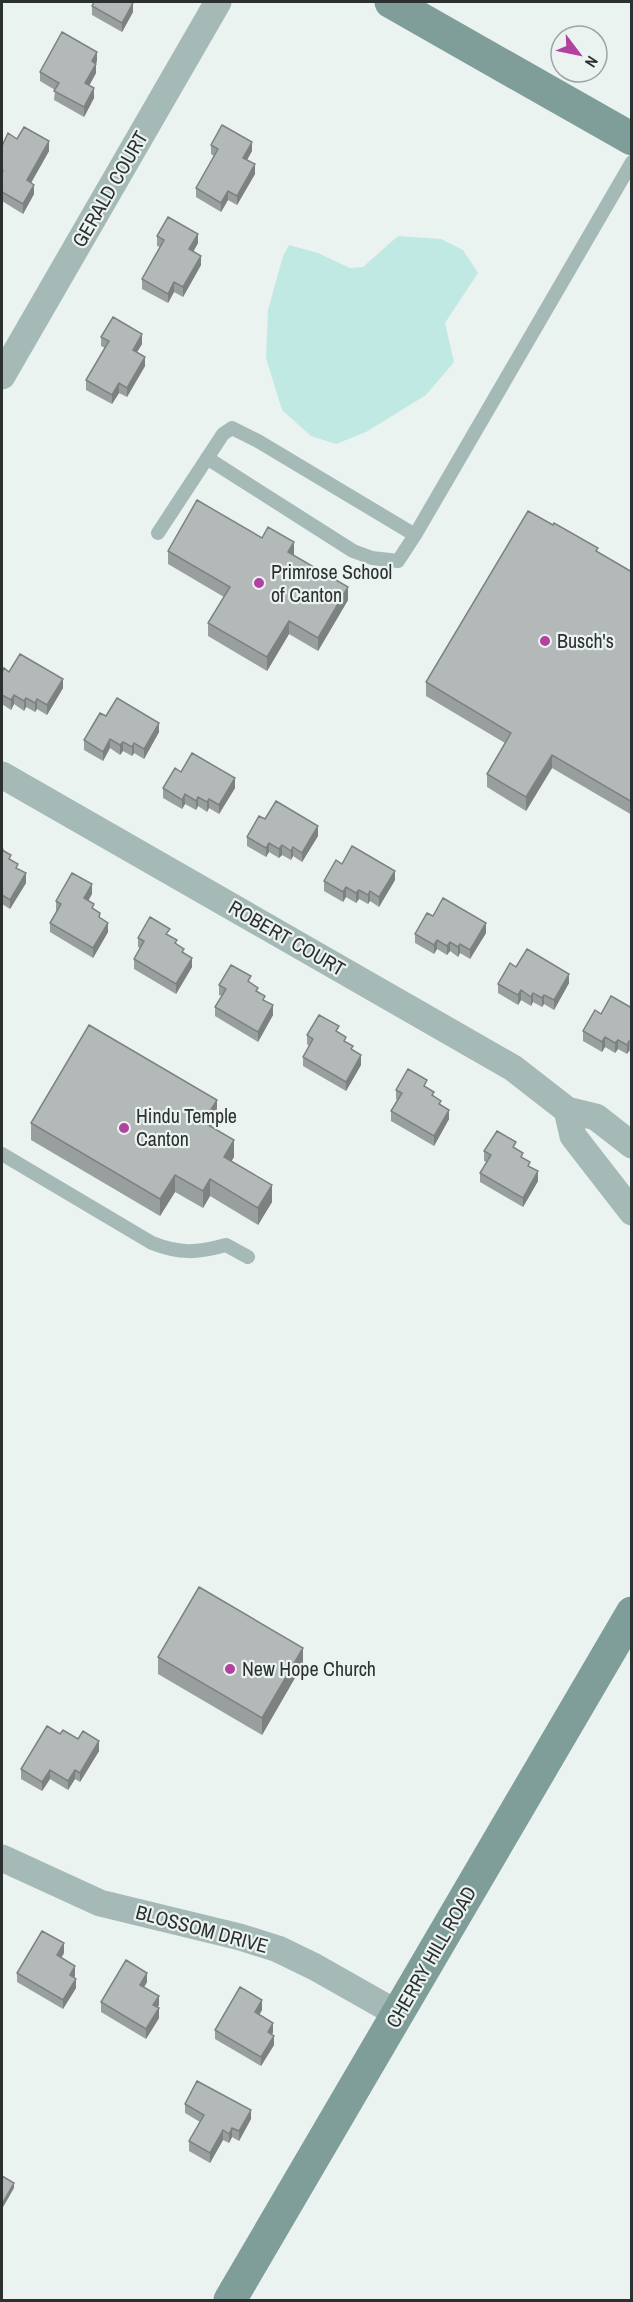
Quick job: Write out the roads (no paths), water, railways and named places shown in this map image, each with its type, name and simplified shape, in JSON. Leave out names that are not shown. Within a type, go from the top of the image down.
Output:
[{"type":"main road","points":[[392,2],[632,140]]},
{"type":"main road","name":"CHERRY HILL ROAD","points":[[230,2301],[632,1612]]},
{"type":"street","name":"GERALD COURT","points":[[2,376],[218,2]]},
{"type":"street","name":"ROBERT COURT","points":[[2,775],[513,1068],[567,1110],[596,1117],[632,1145]]},
{"type":"street","points":[[567,1110],[573,1136],[632,1212]]},
{"type":"street","name":"BLOSSOM DRIVE","points":[[2,1858],[100,1904],[240,1937],[278,1949],[398,2014]]},
{"type":"lane","points":[[207,458],[353,551],[372,558],[398,561],[632,162]]},
{"type":"lane","points":[[159,533],[223,434],[232,428],[258,441],[415,535]]},
{"type":"lane","points":[[2,1154],[152,1243],[172,1251],[184,1252],[207,1250],[225,1245],[248,1257]]},
{"type":"place","name":"Primrose School of Canton","points":[[259,583]]},
{"type":"place","name":"Busch's","points":[[545,641]]},
{"type":"place","name":"Hindu Temple Canton","points":[[124,1128]]},
{"type":"place","name":"New Hope Church","points":[[230,1669]]}]
